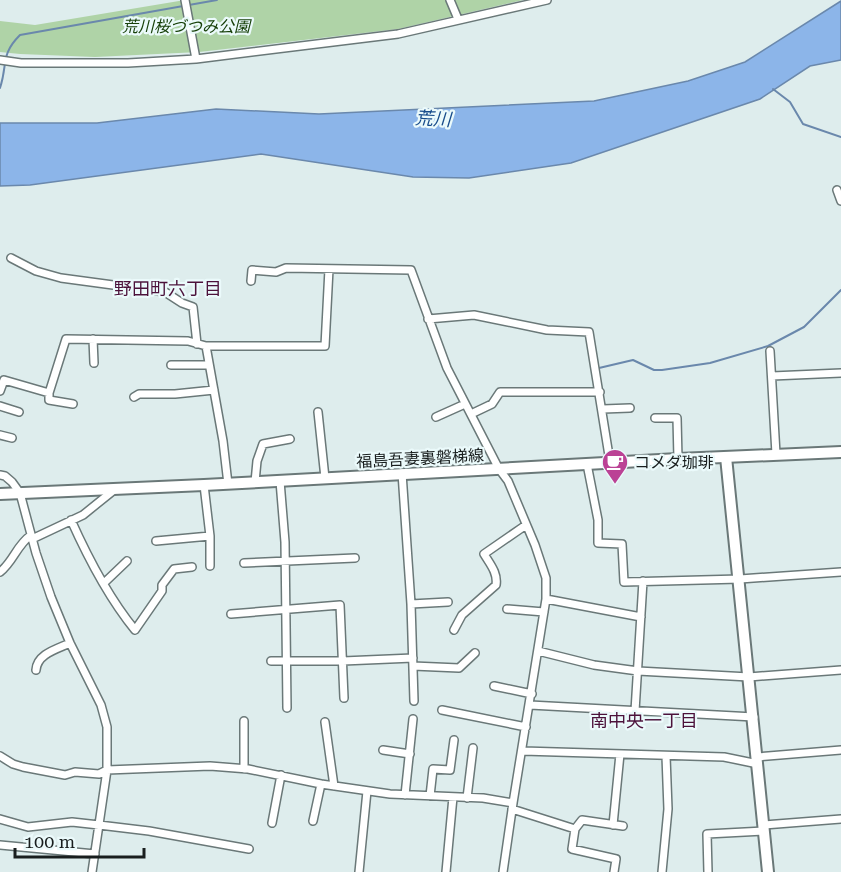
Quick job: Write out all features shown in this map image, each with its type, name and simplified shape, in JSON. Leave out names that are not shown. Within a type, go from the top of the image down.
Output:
[{"type":"main road","name":"福島吾妻裏磐梯線","points":[[0,494],[841,452]]},
{"type":"main road","points":[[726,457],[768,872]]},
{"type":"street","points":[[185,0],[196,59]]},
{"type":"street","points":[[450,0],[458,19]]},
{"type":"street","points":[[0,60],[21,63],[128,63],[196,59],[398,34],[547,0]]},
{"type":"street","points":[[837,190],[841,201]]},
{"type":"street","points":[[11,258],[36,271],[61,278],[165,292],[193,307],[197,344]]},
{"type":"street","points":[[251,280],[252,270],[276,272],[286,268],[411,266],[447,368],[499,469],[508,481],[546,578],[546,599],[503,872]]},
{"type":"street","points":[[73,404],[49,400],[49,393],[66,339],[188,341],[206,346],[325,346],[329,269]]},
{"type":"street","points":[[428,319],[474,315],[547,330],[590,332],[610,462]]},
{"type":"street","points":[[93,339],[94,363]]},
{"type":"street","points":[[206,346],[223,441],[228,484]]},
{"type":"street","points":[[770,351],[776,454]]},
{"type":"street","points":[[171,365],[209,365]]},
{"type":"street","points":[[772,376],[841,373]]},
{"type":"street","points":[[0,391],[4,380],[49,393]]},
{"type":"street","points":[[134,398],[139,394],[175,394],[214,390]]},
{"type":"street","points":[[471,414],[492,404],[500,392],[600,392]]},
{"type":"street","points":[[436,417],[465,404]]},
{"type":"street","points":[[0,406],[19,412]]},
{"type":"street","points":[[603,409],[630,408]]},
{"type":"street","points":[[318,412],[325,478]]},
{"type":"street","points":[[655,418],[677,418],[678,459]]},
{"type":"street","points":[[0,435],[12,438]]},
{"type":"street","points":[[255,482],[257,461],[263,444],[290,439]]},
{"type":"street","points":[[587,464],[598,520],[598,543],[622,544],[624,582],[740,579],[841,572]]},
{"type":"street","points":[[402,473],[411,604],[414,701]]},
{"type":"street","points":[[0,475],[12,482],[20,493],[31,537],[51,597],[70,643],[101,705],[107,727],[107,770],[93,872]]},
{"type":"street","points":[[280,481],[285,542],[287,708]]},
{"type":"street","points":[[204,485],[210,536],[210,566]]},
{"type":"street","points":[[0,572],[8,565],[19,547],[31,537],[83,515],[116,488]]},
{"type":"street","points":[[71,520],[86,554],[135,630],[174,569],[192,567]]},
{"type":"street","points":[[454,630],[462,615],[496,585],[495,572],[484,554],[526,525]]},
{"type":"street","points":[[156,540],[210,536]]},
{"type":"street","points":[[244,563],[355,558]]},
{"type":"street","points":[[104,583],[127,561]]},
{"type":"street","points":[[635,711],[643,581]]},
{"type":"street","points":[[546,599],[641,617]]},
{"type":"street","points":[[411,604],[448,602]]},
{"type":"street","points":[[231,614],[340,605],[344,698]]},
{"type":"street","points":[[507,609],[544,612]]},
{"type":"street","points":[[36,670],[36,664],[40,658],[70,643]]},
{"type":"street","points":[[538,651],[594,665],[638,671],[749,677],[841,670]]},
{"type":"street","points":[[271,661],[413,662],[459,668],[475,653]]},
{"type":"street","points":[[494,687],[532,694]]},
{"type":"street","points":[[530,705],[754,717]]},
{"type":"street","points":[[442,710],[526,727]]},
{"type":"street","points":[[405,795],[413,720]]},
{"type":"street","points":[[244,721],[244,769]]},
{"type":"street","points":[[325,722],[334,786]]},
{"type":"street","points":[[430,796],[433,769],[450,770],[454,740]]},
{"type":"street","points":[[467,798],[473,748]]},
{"type":"street","points":[[383,750],[410,754]]},
{"type":"street","points":[[523,751],[758,761],[841,750]]},
{"type":"street","points":[[613,825],[620,754]]},
{"type":"street","points":[[0,756],[12,764],[65,775],[75,772],[99,774],[107,770],[210,766],[244,769],[367,791],[467,798],[513,806],[575,829]]},
{"type":"street","points":[[662,872],[668,808],[666,756]]},
{"type":"street","points":[[272,823],[281,775]]},
{"type":"street","points":[[313,821],[321,783]]},
{"type":"street","points":[[359,872],[367,791]]},
{"type":"street","points":[[446,872],[453,797]]},
{"type":"street","points":[[0,819],[28,827],[72,822],[149,831],[249,849]]},
{"type":"street","points":[[708,872],[707,834],[841,819]]},
{"type":"street","points":[[614,872],[616,859],[572,849],[575,829],[582,820],[623,826]]},
{"type":"street","points":[[0,845],[95,854]]},
{"type":"green space","name":"荒川桜づつみ公園","points":[[185,0],[523,0],[398,29],[199,52],[95,57],[0,52],[0,21],[35,25]]},
{"type":"water","name":"荒川","points":[[841,1],[841,60],[810,66],[760,99],[571,163],[469,178],[413,177],[261,154],[30,185],[0,186],[0,123],[97,123],[216,109],[319,114],[594,101],[688,81],[745,62]]},
{"type":"waterway","points":[[0,88],[7,54],[20,35],[217,0]]},
{"type":"waterway","points":[[773,89],[790,102],[803,124],[841,137]]},
{"type":"waterway","points":[[599,368],[633,360],[654,370],[662,370],[710,363],[768,346],[804,327],[841,290]]},
{"type":"place","name":"コメダ珈琲","points":[[615,485]]},
{"type":"district","name":"野田町六丁目","points":[[168,289]]},
{"type":"district","name":"南中央一丁目","points":[[644,721]]}]
